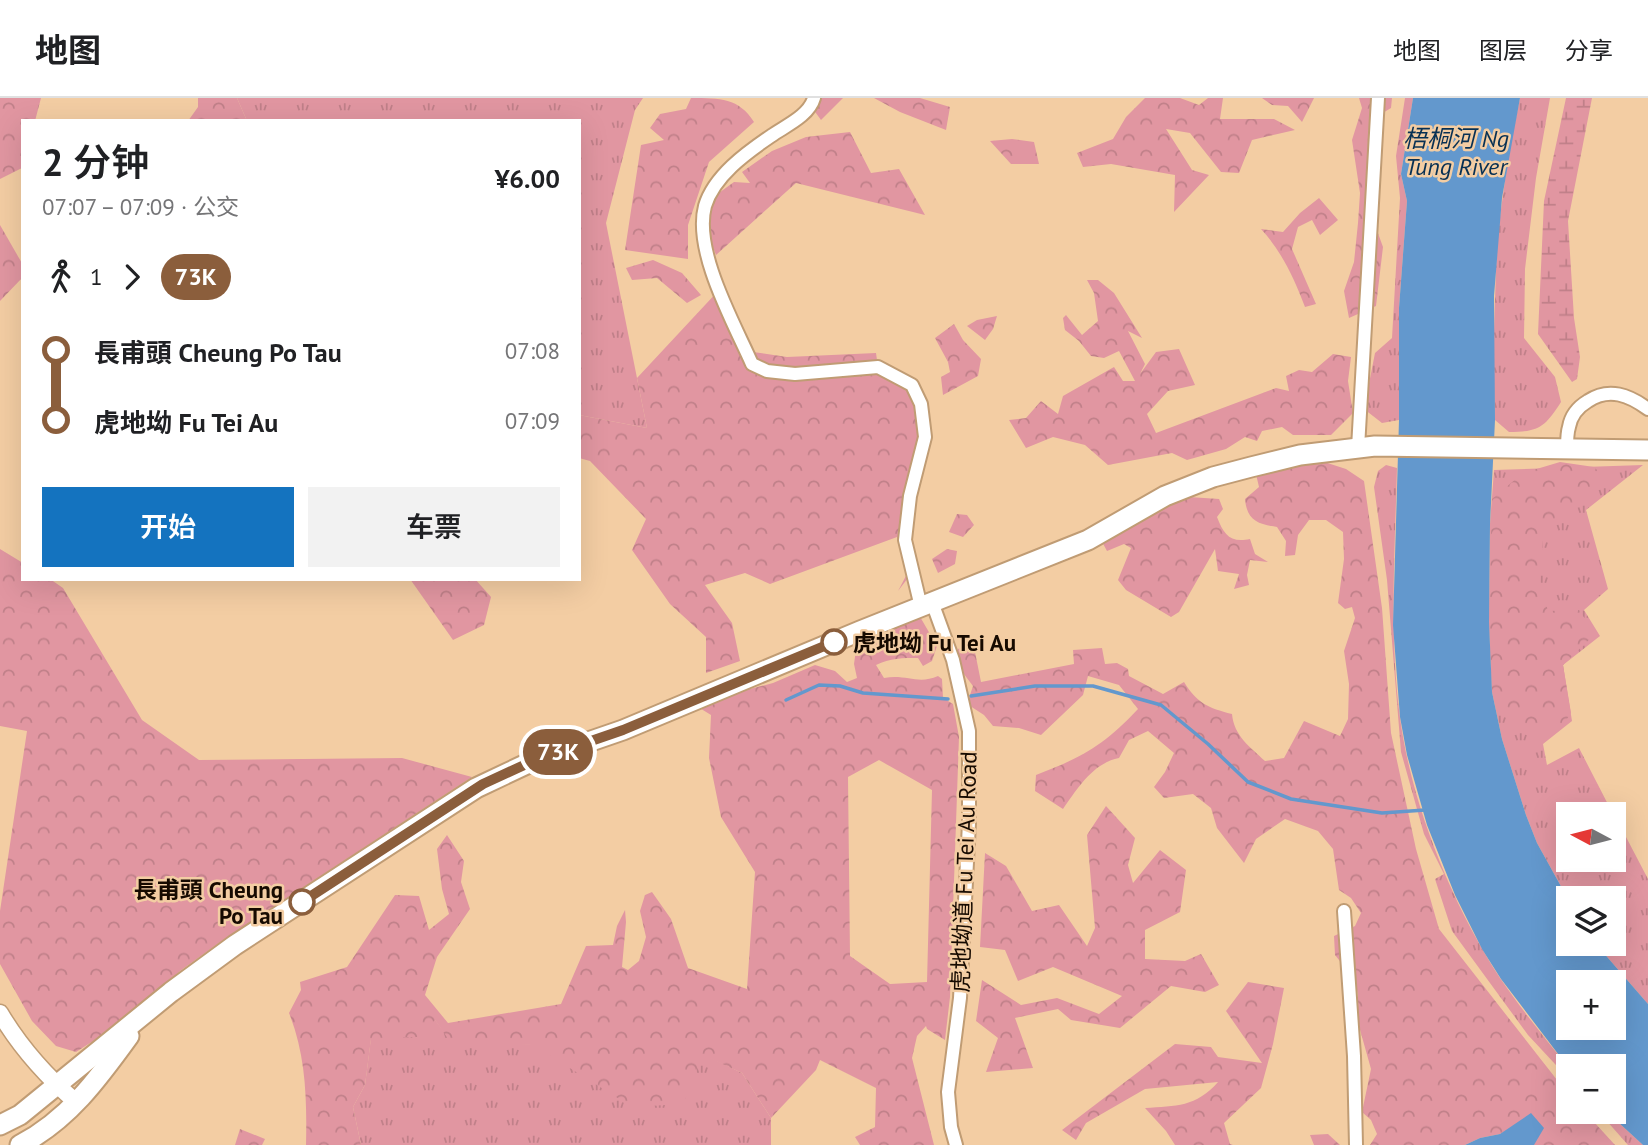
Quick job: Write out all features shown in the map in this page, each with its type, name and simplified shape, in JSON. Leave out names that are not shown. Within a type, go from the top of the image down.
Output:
[{"type":"main road","points":[[0,1125],[20,1115],[58,1086],[171,992],[235,945],[476,788],[533,761],[623,730],[1088,540],[1165,496],[1213,477],[1300,455],[1367,447],[1648,450]]},
{"type":"main road","points":[[20,1145],[57,1122],[95,1084],[142,1018]]},
{"type":"street","name":"虎地坳道 Fu Tei Au Road","points":[[814,98],[803,115],[738,160],[711,192],[705,207],[704,223],[709,266],[752,364],[767,371],[795,373],[878,367],[912,385],[921,404],[925,437],[910,496],[905,540],[926,605],[953,660],[970,740],[969,823],[960,998],[948,1092],[951,1127],[956,1145]]},
{"type":"street","points":[[1367,447],[1378,98]]},
{"type":"street","points":[[1567,449],[1569,425],[1578,407],[1598,395],[1611,393],[1632,397],[1648,409]]},
{"type":"street","points":[[1343,911],[1354,1056],[1356,1145]]},
{"type":"street","points":[[0,1013],[22,1047],[76,1102]]},
{"type":"green space","points":[[0,98],[41,98],[36,119],[21,119],[21,168],[0,179]]},
{"type":"green space","points":[[198,98],[237,98],[246,119],[189,119],[198,107]]},
{"type":"green space","points":[[237,98],[643,98],[635,110],[606,223],[647,428],[581,415],[581,119],[246,119]]},
{"type":"green space","points":[[691,98],[728,101],[742,108],[754,122],[709,162],[688,225],[688,259],[625,250],[641,145],[664,140],[650,128],[660,114],[686,109]]},
{"type":"green space","points":[[805,98],[843,98],[821,120]]},
{"type":"green space","points":[[874,98],[920,98],[950,107],[946,130],[900,112]]},
{"type":"green space","points":[[1145,98],[1180,98],[1199,105],[1208,98],[1223,98],[1220,119],[1274,119],[1295,130],[1252,140],[1239,173],[1221,172],[1190,133],[1166,129],[1192,170],[1209,175],[1174,212],[1175,175],[1111,164],[1083,167],[1077,153],[1113,139],[1126,117]]},
{"type":"green space","points":[[1262,98],[1314,98],[1302,122],[1288,106],[1272,105]]},
{"type":"green space","points":[[1359,98],[1392,98],[1391,108],[1381,114],[1375,225],[1383,247],[1376,306],[1349,318],[1344,291],[1354,262],[1358,223],[1360,193],[1352,140],[1362,108]]},
{"type":"green space","points":[[1405,98],[1413,98],[1401,174],[1407,201],[1399,308],[1399,420],[1382,423],[1364,409],[1375,353],[1392,338],[1400,198],[1396,156]]},
{"type":"green space","points":[[1520,98],[1550,98],[1536,178],[1525,269],[1524,338],[1555,377],[1561,402],[1540,426],[1528,431],[1509,432],[1495,420],[1493,362],[1497,239],[1509,151]]},
{"type":"green space","points":[[1566,98],[1592,98],[1568,221],[1574,318],[1580,357],[1577,379],[1572,382],[1538,334],[1544,201]]},
{"type":"green space","points":[[850,132],[871,173],[899,169],[925,215],[796,183],[716,255],[698,208],[734,182],[750,183],[742,172],[772,151],[806,137]]},
{"type":"green space","points":[[1012,139],[1034,142],[1039,164],[1011,164],[990,141]]},
{"type":"green space","points":[[1319,198],[1338,220],[1320,235],[1312,220],[1298,227],[1292,249],[1316,304],[1305,307],[1287,266],[1261,229],[1283,232],[1300,213]]},
{"type":"green space","points":[[0,225],[21,262],[21,279],[0,301]]},
{"type":"green space","points":[[653,260],[682,273],[701,295],[687,303],[657,278],[632,280],[626,268]]},
{"type":"green space","points":[[1087,280],[1098,280],[1114,293],[1142,338],[1128,331],[1145,364],[1140,374],[1156,352],[1179,349],[1195,385],[1168,391],[1147,414],[1156,433],[1276,388],[1289,391],[1286,376],[1299,370],[1312,372],[1333,354],[1351,357],[1348,381],[1353,413],[1331,435],[1293,435],[1282,427],[1262,431],[1257,441],[1245,437],[1226,449],[1187,460],[1172,453],[1108,465],[1085,445],[1053,437],[1026,448],[1009,420],[1026,418],[1041,401],[1058,414],[1063,396],[1114,367],[1123,381],[1135,381],[1119,351],[1104,358],[1091,356],[1079,341],[1065,330],[1063,318],[1066,315],[1082,335],[1098,321],[1094,293]]},
{"type":"green space","points":[[719,290],[753,352],[787,357],[876,353],[878,367],[915,390],[925,433],[903,541],[911,574],[898,591],[907,574],[897,537],[770,584],[745,573],[705,585],[732,623],[740,661],[706,673],[706,637],[670,604],[632,550],[646,519],[590,461],[581,459],[581,415],[647,428],[637,378]]},
{"type":"green space","points":[[997,316],[993,329],[985,340],[967,326],[977,320]]},
{"type":"green space","points":[[954,324],[963,340],[981,359],[978,376],[943,395],[941,377],[950,372],[948,362],[935,338]]},
{"type":"green space","points":[[1315,459],[1346,469],[1364,481],[1382,608],[1391,733],[1416,849],[1439,929],[1556,1079],[1556,1124],[1596,1124],[1615,1145],[1531,1145],[1517,1125],[1500,1134],[1480,1138],[1465,1145],[1370,1145],[1377,1134],[1371,1120],[1362,1112],[1371,1069],[1357,1019],[1358,995],[1355,980],[1335,955],[1334,936],[1355,926],[1361,913],[1351,898],[1339,890],[1333,849],[1318,831],[1285,819],[1256,839],[1244,863],[1217,828],[1211,808],[1193,794],[1164,798],[1154,787],[1174,753],[1148,731],[1129,740],[1119,758],[1094,771],[1063,809],[1035,791],[1036,775],[1092,749],[1138,709],[1119,685],[1088,676],[1083,695],[1041,735],[1019,728],[993,726],[984,715],[967,704],[973,686],[957,665],[958,649],[973,642],[981,682],[1074,664],[1073,650],[1102,648],[1105,664],[1117,663],[1128,669],[1129,676],[1163,694],[1184,682],[1204,704],[1232,714],[1239,735],[1265,761],[1284,758],[1304,721],[1340,736],[1348,719],[1349,684],[1344,651],[1355,618],[1352,607],[1345,609],[1338,603],[1344,559],[1343,532],[1326,520],[1309,520],[1298,535],[1295,555],[1285,556],[1286,541],[1277,527],[1255,520],[1248,512],[1245,499],[1259,487],[1255,470]]},
{"type":"green space","points":[[1560,462],[1594,467],[1605,478],[1582,504],[1562,511],[1543,539],[1540,582],[1548,611],[1579,610],[1595,634],[1563,665],[1571,713],[1563,725],[1537,736],[1492,692],[1489,622],[1492,499],[1523,473]]},
{"type":"green space","points":[[1386,465],[1397,468],[1394,593],[1397,687],[1406,751],[1424,819],[1450,886],[1482,949],[1500,978],[1558,1054],[1556,1065],[1528,1035],[1452,931],[1435,879],[1444,874],[1424,834],[1401,752],[1387,580],[1374,487],[1378,471]]},
{"type":"green space","points":[[1643,465],[1586,510],[1608,589],[1584,610],[1600,636],[1563,665],[1572,721],[1543,744],[1547,765],[1579,748],[1607,802],[1556,802],[1556,872],[1626,872],[1626,837],[1648,879],[1648,1004],[1626,979],[1626,970],[1618,970],[1606,956],[1626,956],[1626,886],[1561,886],[1537,843],[1502,739],[1492,692],[1489,622],[1490,524],[1494,470]]},
{"type":"green space","points":[[1189,497],[1219,499],[1223,509],[1217,517],[1225,533],[1237,540],[1250,539],[1255,554],[1268,562],[1250,560],[1247,575],[1249,585],[1234,589],[1239,574],[1218,571],[1215,549],[1179,612],[1171,617],[1126,590],[1118,580],[1131,548],[1124,544],[1107,551],[1100,538],[1111,538],[1127,526]]},
{"type":"green space","points":[[957,514],[967,515],[974,525],[963,537],[949,532]]},
{"type":"green space","points":[[0,549],[21,562],[21,581],[53,581],[63,588],[142,720],[199,760],[402,758],[472,777],[223,940],[180,971],[132,1016],[76,1052],[56,1046],[32,1021],[0,964],[0,911],[27,731],[0,726]]},
{"type":"green space","points":[[947,549],[957,551],[955,564],[938,573],[932,559]]},
{"type":"green space","points":[[411,581],[477,581],[491,597],[484,625],[453,640]]},
{"type":"green space","points":[[919,615],[937,646],[932,661],[923,666],[918,658],[902,658],[876,665],[884,678],[924,680],[938,676],[942,679],[943,698],[953,704],[959,737],[950,997],[945,1040],[926,1026],[917,1036],[912,1058],[934,1145],[860,1145],[855,1137],[875,1127],[876,1088],[820,1060],[816,1070],[771,1118],[742,1073],[703,1055],[683,1104],[632,1107],[533,1045],[451,1043],[435,1020],[417,1037],[371,1039],[365,1085],[353,1107],[361,1145],[306,1145],[304,1078],[299,1045],[289,1013],[301,990],[300,982],[347,967],[395,895],[419,896],[429,930],[449,914],[442,889],[437,849],[447,835],[464,861],[461,882],[470,909],[437,957],[425,995],[448,1023],[561,1004],[586,946],[613,945],[617,926],[625,910],[622,967],[628,970],[639,961],[646,937],[640,911],[645,895],[652,892],[671,919],[688,968],[747,989],[755,872],[721,817],[709,758],[711,715],[698,707],[731,694],[773,683],[815,665],[835,671],[847,682],[857,678],[854,664],[857,642]],"holes":[[[879,760],[932,790],[927,982],[890,984],[850,956],[848,777]]]},
{"type":"green space","points":[[1106,806],[1135,838],[1128,865],[1133,883],[1160,850],[1186,870],[1180,912],[1145,930],[1145,959],[1185,961],[1201,954],[1219,985],[1205,992],[1171,986],[1120,1028],[1071,1020],[1058,1009],[1015,1018],[1033,1068],[986,1072],[998,1038],[976,1021],[982,980],[1021,1005],[1057,998],[1099,1014],[1122,996],[1053,967],[1018,981],[1005,950],[980,947],[985,853],[1006,866],[1032,911],[1059,905],[1087,946],[1095,928],[1087,835]]},
{"type":"green space","points":[[1605,881],[1608,886],[1585,886],[1586,882]]},
{"type":"green space","points":[[1248,982],[1284,988],[1261,1088],[1224,1123],[1230,1144],[1233,1145],[1175,1145],[1145,1108],[1185,1104],[1202,1096],[1218,1082],[1145,1089],[1086,1123],[1076,1140],[1062,1130],[1175,1044],[1211,1047],[1218,1057],[1262,1063],[1226,1011]]},
{"type":"green space","points":[[433,1017],[450,1040],[703,1054],[742,1073],[771,1118],[771,1145],[361,1145],[353,1107],[365,1085],[371,1038]]},
{"type":"green space","points":[[1609,1124],[1620,1124],[1643,1145],[1628,1145]]},
{"type":"green space","points":[[240,1129],[265,1139],[262,1145],[235,1145]]},
{"type":"green space","points":[[1328,1134],[1340,1145],[1314,1145],[1310,1135]]},
{"type":"water","name":"梧桐河 Ng Tung River","points":[[1413,98],[1520,98],[1502,198],[1494,296],[1495,420],[1489,622],[1492,692],[1502,739],[1526,815],[1537,843],[1561,886],[1556,886],[1556,956],[1606,956],[1618,970],[1556,970],[1556,1040],[1626,1040],[1626,979],[1648,1004],[1648,1145],[1643,1145],[1620,1124],[1626,1124],[1626,1054],[1558,1054],[1501,979],[1482,949],[1455,895],[1427,825],[1407,755],[1400,717],[1393,625],[1399,420],[1399,308],[1407,201],[1401,174]]},
{"type":"water","points":[[1531,1113],[1544,1128],[1534,1145],[1465,1145],[1480,1138],[1500,1134]]},
{"type":"waterway","points":[[786,700],[819,685],[840,686],[863,693],[948,699]]},
{"type":"waterway","points":[[971,696],[1035,686],[1093,686],[1161,705],[1248,782],[1291,799],[1382,813],[1425,810]]},
{"type":"bus line","name":"73K","points":[[302,902],[483,784],[533,761],[623,730],[834,642]]},
{"type":"place","name":"虎地坳 Fu Tei Au","points":[[834,642]]},
{"type":"place","name":"長甫頭 Cheung Po Tau","points":[[302,902]]}]
